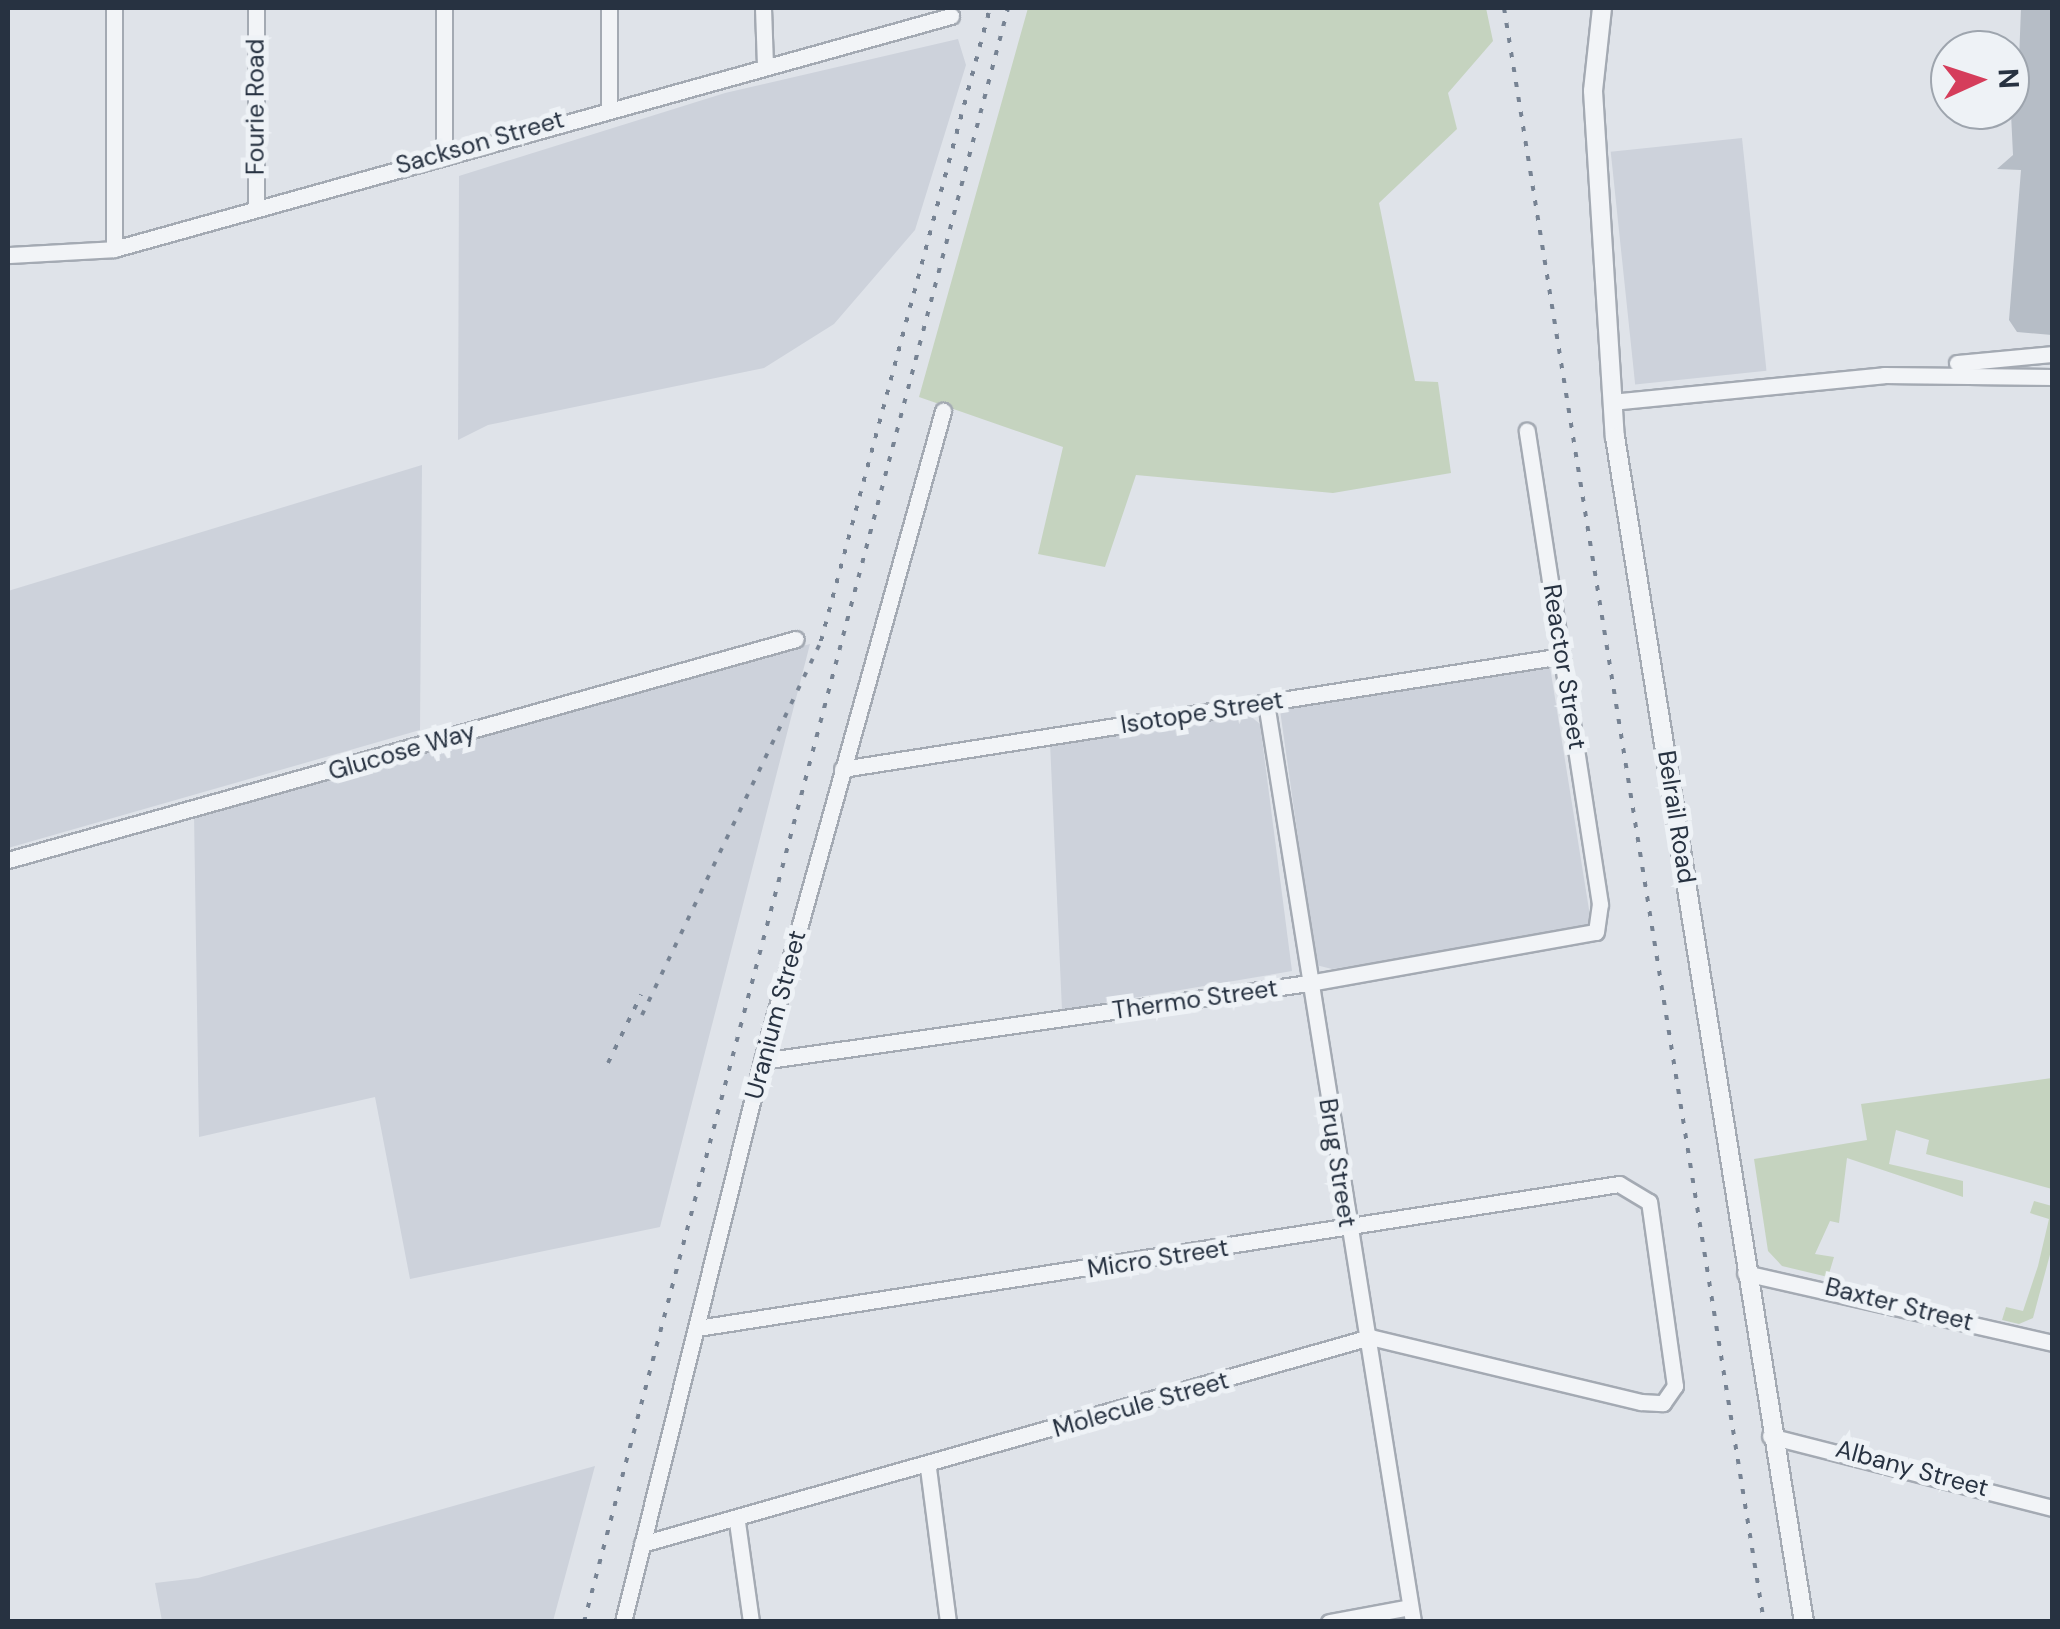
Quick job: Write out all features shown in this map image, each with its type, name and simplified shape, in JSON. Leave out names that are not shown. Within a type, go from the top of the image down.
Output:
[{"type":"street","points":[[114,8],[114,248]]},
{"type":"street","name":"Fourie Road","points":[[256,8],[256,206]]},
{"type":"street","points":[[444,8],[444,154]]},
{"type":"street","points":[[609,8],[609,108]]},
{"type":"street","points":[[763,8],[765,64]]},
{"type":"street","name":"Belrail Road","points":[[1602,8],[1593,90],[1610,402],[1770,1436],[1804,1622]]},
{"type":"street","name":"Sackson Street","points":[[8,255],[114,248],[765,64],[918,14],[951,16]]},
{"type":"street","points":[[1610,402],[2052,354]]},
{"type":"street","points":[[1884,375],[2052,376]]},
{"type":"street","name":"Uranium Street","points":[[623,1622],[762,1061],[942,412]]},
{"type":"street","name":"Reactor Street","points":[[1527,430],[1600,904]]},
{"type":"street","name":"Glucose Way","points":[[8,860],[796,639]]},
{"type":"street","name":"Isotope Street","points":[[842,769],[1562,656]]},
{"type":"street","name":"Brug Street","points":[[1266,703],[1348,1230],[1370,1337],[1411,1614]]},
{"type":"street","name":"Thermo Street","points":[[762,1061],[1309,983],[1578,940],[1596,932],[1600,904]]},
{"type":"street","name":"Micro Street","points":[[697,1328],[1348,1230],[1619,1184],[1649,1202],[1675,1377],[1663,1402],[1642,1402]]},
{"type":"street","name":"Baxter Street","points":[[1745,1272],[2052,1343]]},
{"type":"street","name":"Molecule Street","points":[[642,1544],[738,1522],[928,1468],[1370,1337],[1642,1402]]},
{"type":"street","name":"Albany Street","points":[[1770,1436],[2052,1508]]},
{"type":"street","points":[[928,1468],[948,1622]]},
{"type":"street","points":[[738,1522],[751,1622]]},
{"type":"street","points":[[1330,1622],[1411,1614]]},
{"type":"shaded area","points":[[958,39],[966,65],[915,230],[834,324],[764,368],[488,425],[458,440],[459,176],[725,93]]},
{"type":"shaded area","points":[[1742,138],[1766,371],[1635,385],[1611,152]]},
{"type":"shaded area","points":[[422,465],[420,730],[8,848],[8,591]]},
{"type":"shaded area","points":[[810,644],[660,1227],[410,1279],[375,1097],[199,1137],[194,813]]},
{"type":"shaded area","points":[[1550,667],[1591,922],[1580,930],[1332,969],[1316,965],[1280,710]]},
{"type":"shaded area","points":[[1244,711],[1260,724],[1292,971],[1062,1010],[1050,742]]},
{"type":"shaded area","points":[[595,1466],[553,1621],[162,1621],[155,1583],[198,1578]]},
{"type":"green space","points":[[1028,8],[1486,8],[1493,41],[1448,93],[1457,129],[1379,203],[1415,381],[1438,382],[1451,473],[1333,493],[1136,475],[1105,567],[1038,554],[1063,447],[919,397]]},
{"type":"green space","points":[[2052,1078],[2052,1189],[1926,1154],[1929,1140],[1896,1130],[1889,1164],[1963,1181],[1963,1197],[1847,1158],[1839,1223],[1830,1221],[1815,1254],[1834,1257],[1828,1277],[1782,1266],[1768,1251],[1754,1159],[1867,1140],[1861,1104]]},
{"type":"green space","points":[[2034,1201],[2052,1206],[2052,1247],[2033,1318],[2019,1324],[2002,1320],[2006,1307],[2023,1311],[2038,1266],[2049,1219],[2030,1213]]},
{"type":"building","points":[[2021,8],[2052,8],[2052,335],[2017,332],[2009,320],[2021,170],[1997,169],[2013,155],[2012,130],[2030,130],[2030,30],[2020,30]]},
{"type":"railway","points":[[642,1015],[821,641],[990,8]]},
{"type":"railway","points":[[584,1622],[1008,8]]},
{"type":"railway","points":[[1504,8],[1764,1622]]},
{"type":"railway","points":[[608,1063],[641,995]]}]
